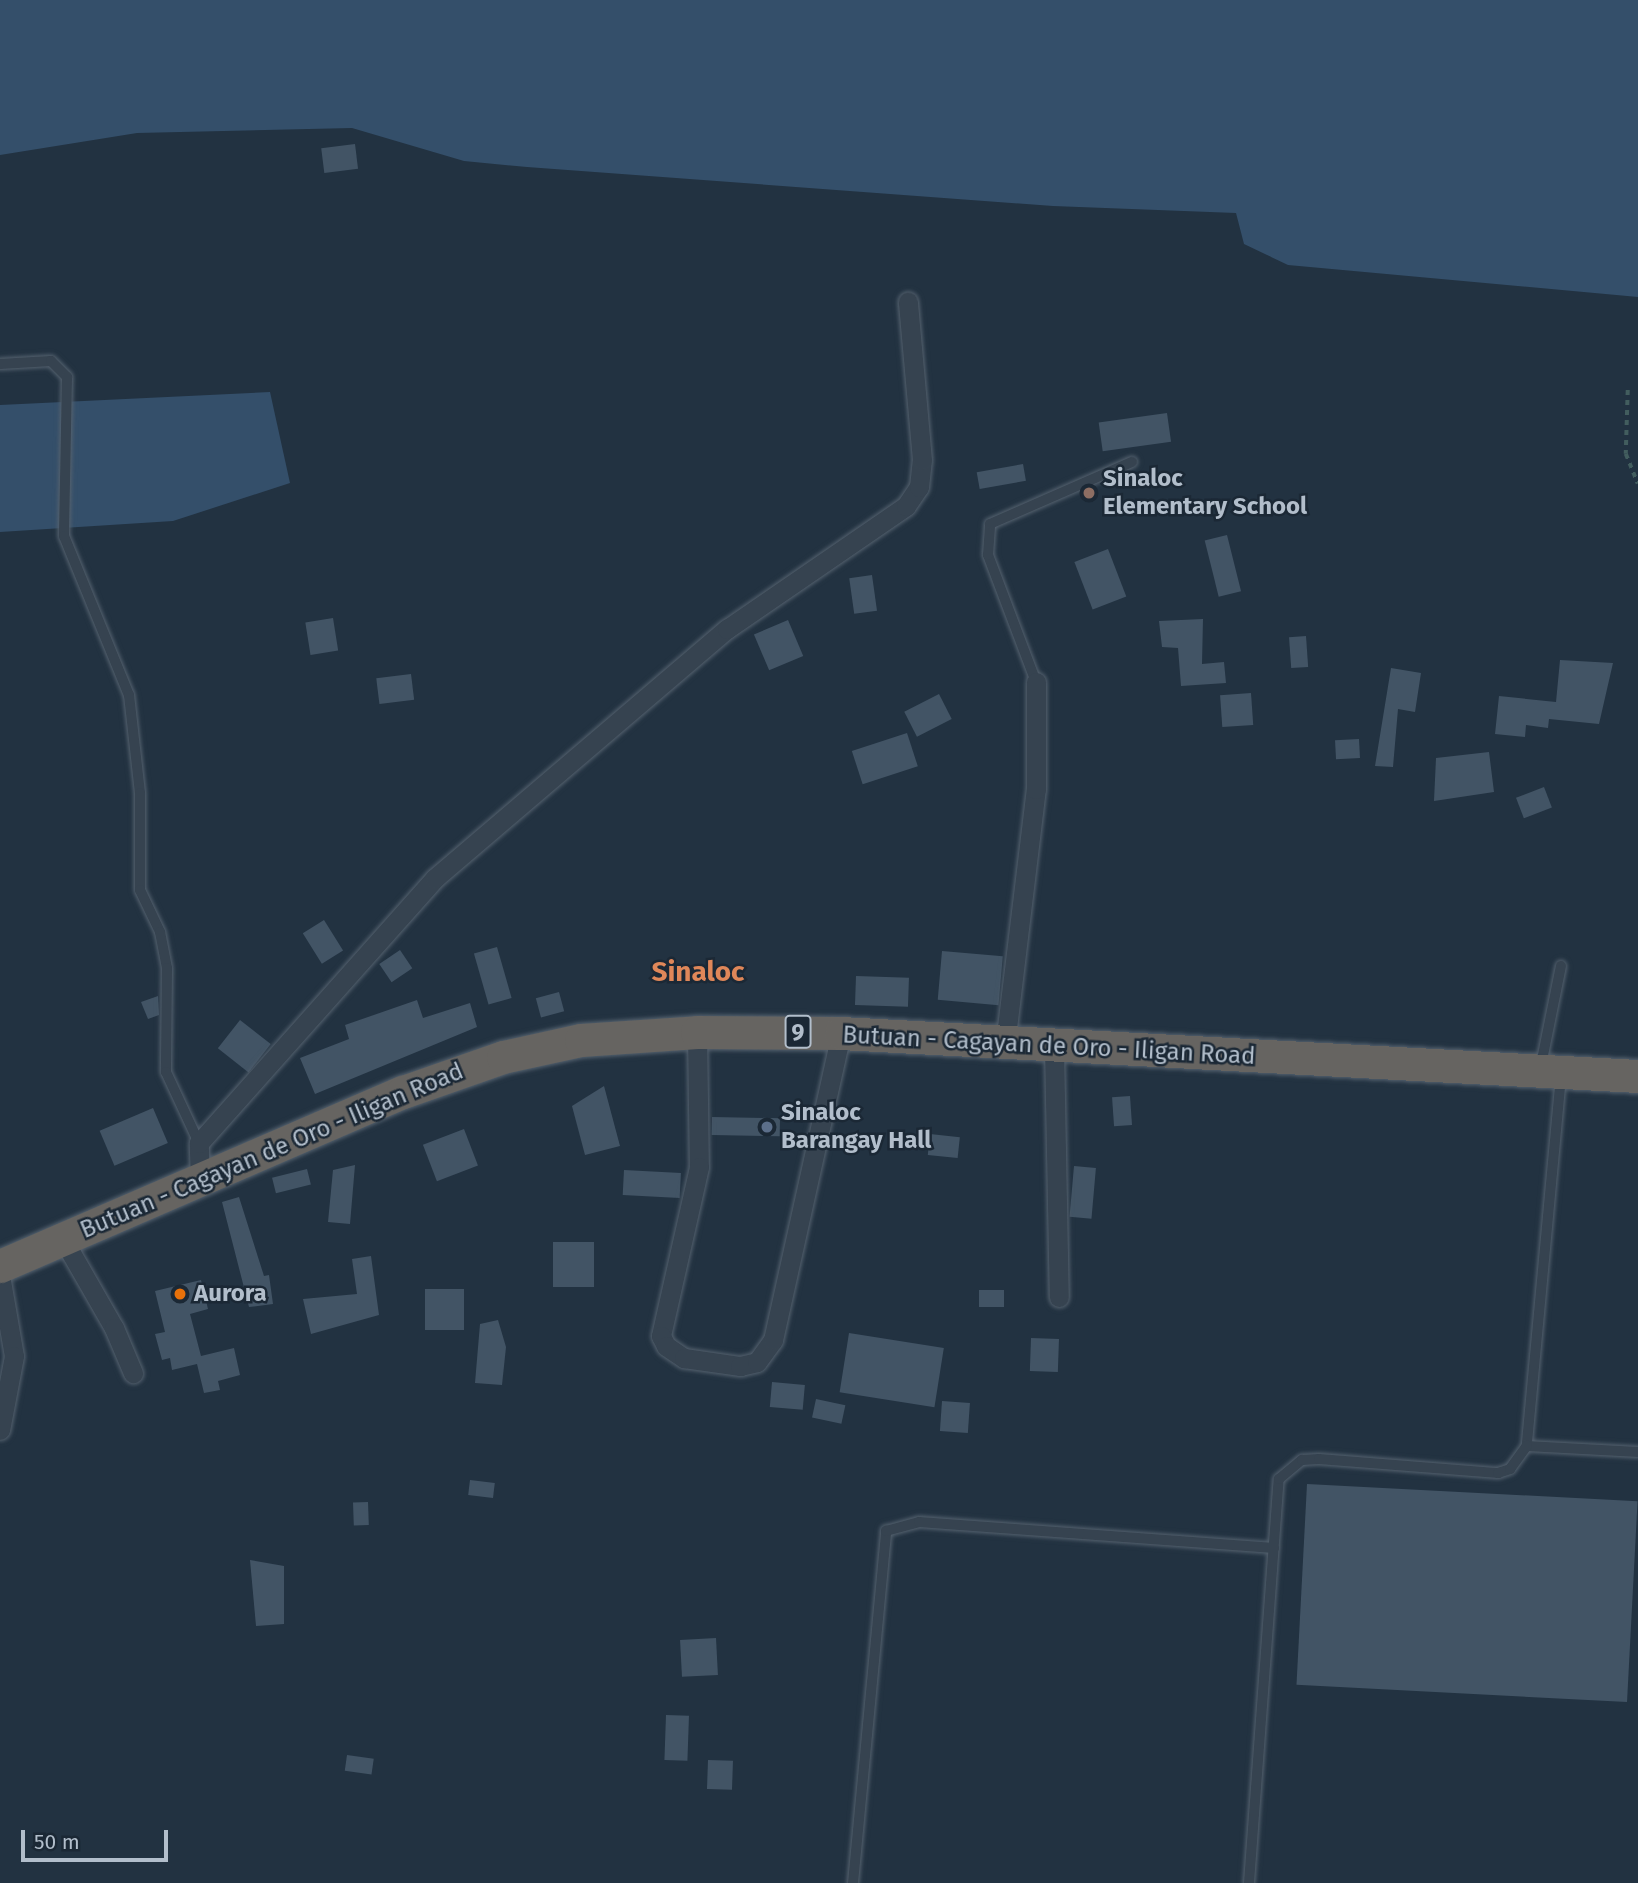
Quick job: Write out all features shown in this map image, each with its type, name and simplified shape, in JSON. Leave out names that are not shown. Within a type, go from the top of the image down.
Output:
[{"type":"highway","name":"Butuan - Cagayan de Oro - Iligan Road","points":[[0,1266],[403,1092],[503,1057],[581,1040],[697,1032],[841,1033],[1054,1047],[1638,1076]]},
{"type":"street","points":[[200,1180],[199,1143],[435,878],[727,629],[906,506],[919,487],[922,460],[908,302]]},
{"type":"street","points":[[1005,1044],[1035,789],[1036,682]]},
{"type":"street","points":[[697,1032],[699,1167],[662,1336],[666,1346],[684,1357],[740,1366],[757,1362],[774,1340],[841,1033]]},
{"type":"street","points":[[1054,1047],[1059,1297]]},
{"type":"street","points":[[64,1239],[114,1328],[132,1373]]},
{"type":"street","points":[[0,1275],[14,1356],[0,1430]]},
{"type":"lane","points":[[0,364],[51,361],[67,377],[64,536],[129,695],[140,781],[140,890],[163,944],[169,994],[166,1072],[199,1143]]},
{"type":"lane","points":[[1036,682],[988,555],[990,524],[1132,462]]},
{"type":"lane","points":[[1249,1883],[1279,1479],[1302,1460],[1485,1474],[1510,1469],[1527,1446],[1551,1072],[1561,966]]},
{"type":"lane","points":[[1527,1446],[1638,1452]]},
{"type":"lane","points":[[853,1883],[886,1531],[919,1522],[1274,1548]]},
{"type":"path","points":[[1628,390],[1626,454],[1638,484]]},
{"type":"water","points":[[0,0],[1638,0],[1638,297],[1288,265],[1244,244],[1236,213],[1053,206],[464,161],[352,128],[137,133],[0,155]]},
{"type":"water","points":[[270,392],[290,483],[173,521],[0,532],[0,405]]},
{"type":"building","points":[[355,144],[358,169],[324,173],[321,148]]},
{"type":"building","points":[[1167,413],[1171,442],[1103,451],[1099,423]]},
{"type":"building","points":[[1023,464],[1026,481],[980,489],[977,472]]},
{"type":"building","points":[[1227,535],[1241,591],[1219,597],[1205,541]]},
{"type":"building","points":[[1108,549],[1126,597],[1093,610],[1074,562]]},
{"type":"building","points":[[872,575],[877,611],[854,614],[849,578]]},
{"type":"building","points":[[333,618],[338,651],[311,655],[305,622]]},
{"type":"building","points":[[1203,619],[1202,664],[1224,662],[1226,683],[1181,686],[1178,648],[1162,647],[1159,621]]},
{"type":"building","points":[[788,620],[803,656],[769,670],[754,634]]},
{"type":"building","points":[[1306,636],[1308,667],[1291,668],[1289,637]]},
{"type":"building","points":[[1560,660],[1613,663],[1599,724],[1549,719],[1548,728],[1526,725],[1525,737],[1495,734],[1499,696],[1556,702]]},
{"type":"building","points":[[1391,668],[1421,673],[1415,712],[1398,709],[1393,767],[1375,766]]},
{"type":"building","points":[[411,674],[414,700],[379,704],[376,678]]},
{"type":"building","points":[[1251,693],[1253,725],[1222,727],[1220,695]]},
{"type":"building","points":[[939,694],[952,719],[917,737],[904,712]]},
{"type":"building","points":[[907,733],[918,766],[863,784],[852,751]]},
{"type":"building","points":[[1359,739],[1360,758],[1336,759],[1335,740]]},
{"type":"building","points":[[1489,752],[1494,792],[1434,801],[1436,758]]},
{"type":"building","points":[[1544,787],[1552,808],[1524,818],[1516,798]]},
{"type":"building","points":[[324,920],[343,951],[322,964],[303,933]]},
{"type":"building","points":[[497,947],[512,998],[489,1005],[474,954]]},
{"type":"building","points":[[400,950],[412,968],[392,982],[379,964]]},
{"type":"building","points":[[942,951],[1003,956],[998,1005],[938,1000]]},
{"type":"building","points":[[856,976],[909,978],[908,1007],[855,1005]]},
{"type":"building","points":[[559,992],[564,1011],[541,1018],[536,998]]},
{"type":"building","points":[[158,996],[159,1015],[148,1019],[141,1002]]},
{"type":"building","points":[[417,1000],[423,1018],[470,1003],[477,1027],[315,1094],[300,1058],[349,1039],[345,1025]]},
{"type":"building","points":[[240,1020],[271,1044],[249,1072],[218,1048]]},
{"type":"building","points":[[604,1086],[620,1146],[585,1155],[572,1106]]},
{"type":"building","points":[[1130,1096],[1132,1125],[1114,1126],[1112,1097]]},
{"type":"building","points":[[153,1108],[168,1143],[114,1166],[100,1131]]},
{"type":"building","points":[[712,1117],[780,1118],[780,1136],[712,1135]]},
{"type":"building","points":[[464,1129],[478,1165],[437,1181],[423,1145]]},
{"type":"building","points":[[930,1134],[960,1137],[958,1158],[928,1155]]},
{"type":"building","points":[[355,1165],[350,1224],[328,1222],[333,1170]]},
{"type":"building","points":[[1074,1166],[1096,1168],[1091,1219],[1070,1217]]},
{"type":"building","points":[[307,1169],[311,1185],[276,1193],[272,1178]]},
{"type":"building","points":[[624,1170],[681,1173],[680,1198],[623,1195]]},
{"type":"building","points":[[239,1197],[264,1276],[269,1275],[273,1304],[249,1307],[222,1202]]},
{"type":"building","points":[[553,1242],[594,1242],[594,1287],[553,1287]]},
{"type":"building","points":[[371,1256],[379,1315],[311,1334],[303,1299],[357,1294],[352,1259]]},
{"type":"building","points":[[201,1280],[208,1309],[190,1314],[201,1356],[234,1348],[240,1375],[218,1381],[220,1390],[204,1393],[197,1364],[172,1370],[170,1358],[162,1360],[155,1334],[165,1332],[155,1291]]},
{"type":"building","points":[[425,1289],[464,1289],[464,1330],[425,1330]]},
{"type":"building","points":[[979,1290],[1004,1290],[1004,1307],[979,1307]]},
{"type":"building","points":[[498,1320],[506,1347],[502,1385],[475,1383],[480,1324]]},
{"type":"building","points":[[849,1333],[944,1348],[934,1407],[840,1392]]},
{"type":"building","points":[[1031,1338],[1059,1339],[1058,1372],[1030,1371]]},
{"type":"building","points":[[772,1382],[805,1385],[803,1410],[770,1407]]},
{"type":"building","points":[[816,1399],[845,1405],[841,1424],[812,1418]]},
{"type":"building","points":[[942,1401],[970,1403],[968,1433],[940,1431]]},
{"type":"building","points":[[470,1480],[495,1483],[493,1498],[468,1495]]},
{"type":"building","points":[[1307,1484],[1638,1501],[1627,1702],[1296,1685]]},
{"type":"building","points":[[368,1502],[369,1525],[354,1526],[353,1503]]},
{"type":"building","points":[[250,1560],[284,1566],[284,1624],[256,1626]]},
{"type":"building","points":[[716,1638],[718,1675],[682,1677],[680,1640]]},
{"type":"building","points":[[666,1715],[689,1716],[687,1761],[664,1760]]},
{"type":"building","points":[[347,1755],[374,1759],[372,1775],[345,1771]]},
{"type":"building","points":[[708,1760],[733,1761],[732,1790],[707,1789]]},
{"type":"place","name":"Sinaloc Elementary School","points":[[1089,493]]},
{"type":"place","name":"Sinaloc Barangay Hall","points":[[767,1127]]},
{"type":"place","name":"Aurora","points":[[180,1294]]},
{"type":"district","name":"Sinaloc","points":[[698,972]]}]
